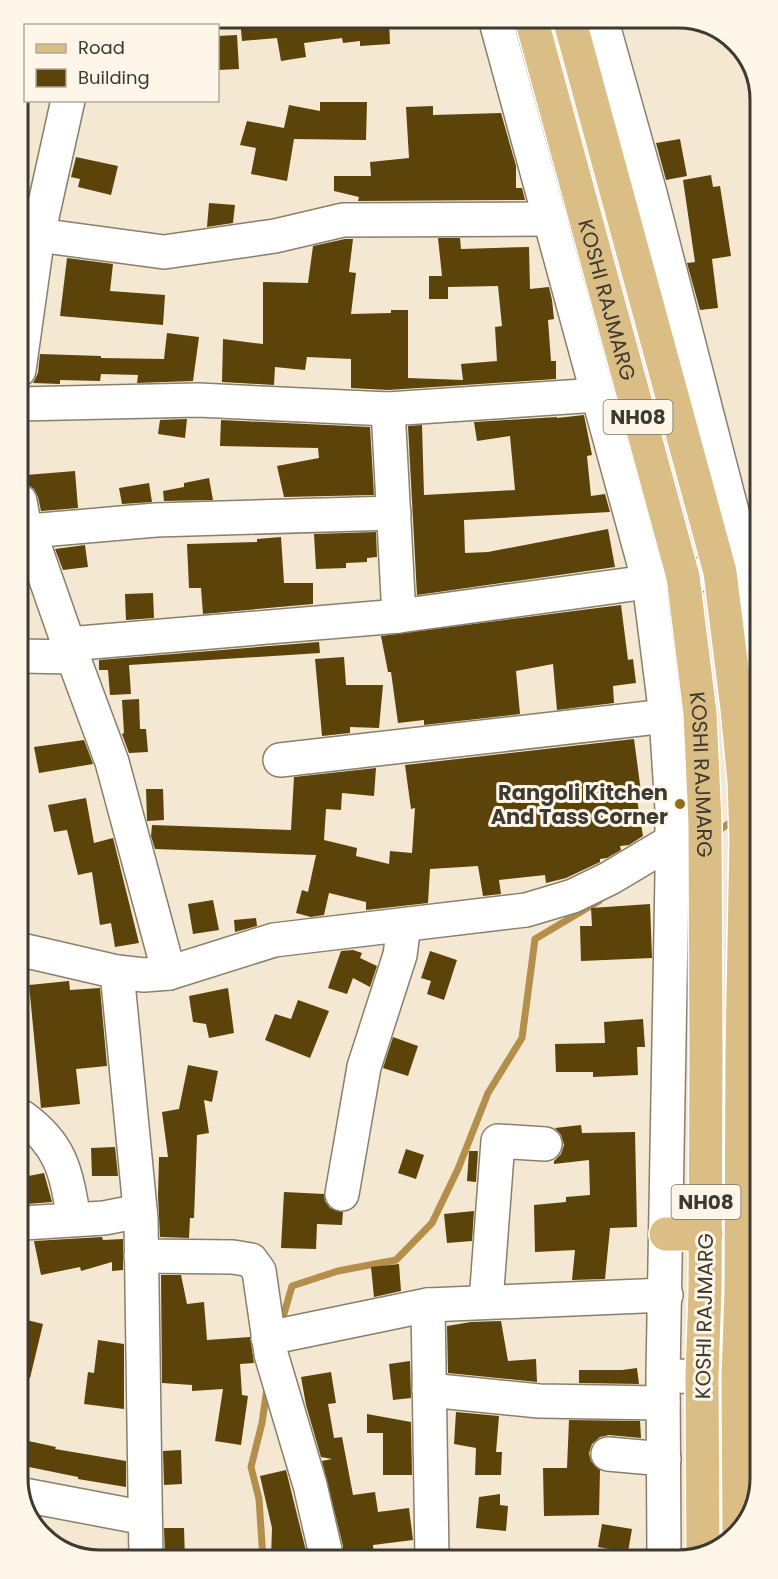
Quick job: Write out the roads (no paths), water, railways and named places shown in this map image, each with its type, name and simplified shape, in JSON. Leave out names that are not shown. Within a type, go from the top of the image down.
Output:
[{"type":"main road","name":"KOSHI RAJMARG","points":[[534,29],[683,577],[700,713],[705,829],[706,1234],[702,1376],[703,1546]]},
{"type":"main road","name":"KOSHI RAJMARG","points":[[572,29],[741,567],[737,710],[748,828],[750,920]]},
{"type":"main road","name":"KOSHI RAJMARG","points":[[740,1513],[749,1379],[741,1291],[750,998]]},
{"type":"main road","points":[[666,1234],[706,1234]]},
{"type":"street","points":[[498,29],[649,582],[666,716],[672,809],[672,855],[663,1389],[664,1550]]},
{"type":"street","points":[[605,29],[656,215],[741,567],[750,622]]},
{"type":"street","points":[[29,268],[33,225],[67,102]]},
{"type":"street","points":[[33,225],[164,252],[275,236],[343,220],[551,219]]},
{"type":"street","points":[[29,404],[198,400],[388,409],[598,395]]},
{"type":"street","points":[[388,409],[399,616]]},
{"type":"street","points":[[29,516],[156,520],[394,513]]},
{"type":"street","points":[[29,527],[70,650],[112,762],[169,973]]},
{"type":"street","points":[[29,655],[399,616],[649,582],[741,567]]},
{"type":"street","points":[[280,760],[666,716]]},
{"type":"street","points":[[28,951],[117,972],[144,975],[169,973],[274,940],[526,910],[573,896],[610,878],[672,855],[705,829]]},
{"type":"street","points":[[342,1194],[364,1068],[400,955],[404,925]]},
{"type":"street","points":[[117,972],[140,1211],[146,1550]]},
{"type":"street","points":[[28,1121],[38,1128],[57,1152],[66,1177],[74,1220]]},
{"type":"street","points":[[486,1302],[498,1141],[545,1144]]},
{"type":"street","points":[[28,1223],[104,1218],[140,1211]]},
{"type":"street","points":[[141,1256],[233,1257],[251,1260],[259,1271],[268,1338],[310,1485],[325,1550]]},
{"type":"street","points":[[268,1338],[428,1305],[666,1295]]},
{"type":"street","points":[[428,1305],[432,1550]]},
{"type":"street","points":[[429,1390],[539,1401],[663,1389],[702,1376],[749,1379]]},
{"type":"street","points":[[608,1454],[664,1460]]},
{"type":"street","points":[[32,1497],[146,1518]]},
{"type":"waterway","points":[[714,834],[735,819]]},
{"type":"waterway","points":[[281,1324],[292,1286],[338,1271],[396,1260],[432,1223],[458,1169],[488,1093],[522,1038],[535,939],[599,901]]},
{"type":"waterway","points":[[262,1550],[259,1499],[251,1467],[262,1423],[267,1388]]},
{"type":"place","name":"Rangoli Kitchen And Tass Corner","points":[[680,804]]}]
